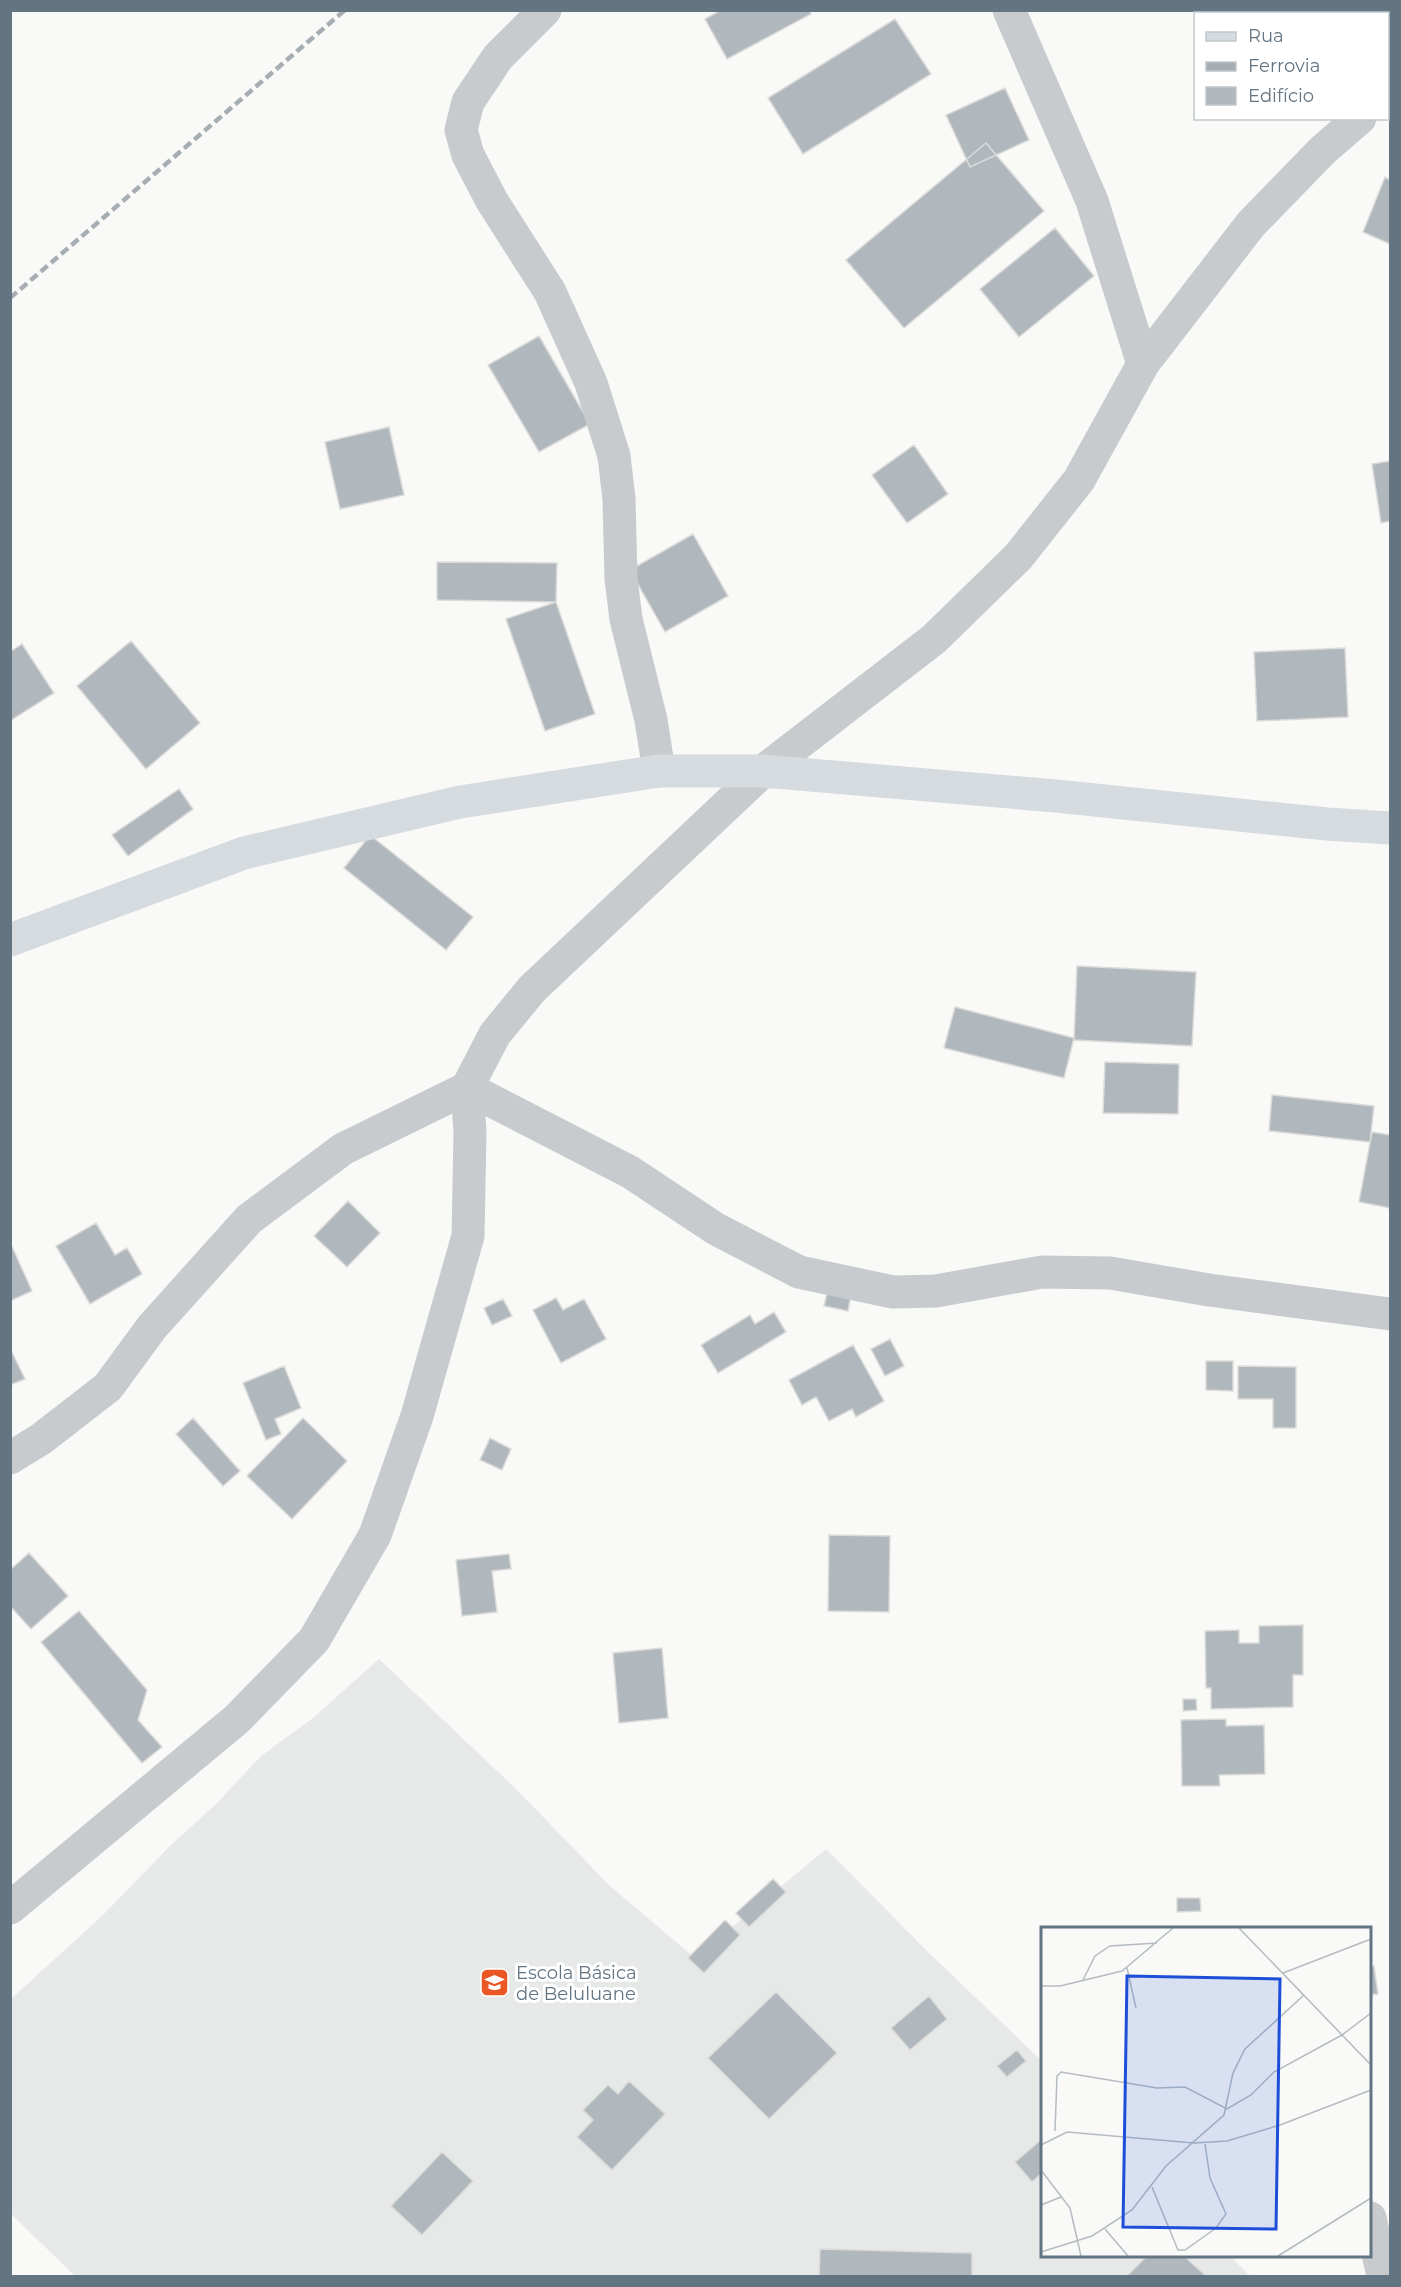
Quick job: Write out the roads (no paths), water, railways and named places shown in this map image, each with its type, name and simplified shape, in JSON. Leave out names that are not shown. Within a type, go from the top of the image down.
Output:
[{"type":"street","points":[[544,10],[498,57],[468,102],[461,130],[468,155],[492,201],[550,292],[591,383],[614,456],[619,499],[621,579],[626,619],[651,720],[659,771]]},
{"type":"street","points":[[1009,10],[1092,201],[1143,364]]},
{"type":"street","points":[[10,1908],[237,1719],[314,1640],[375,1535],[417,1416],[468,1236],[470,1132],[467,1088],[495,1034],[532,990],[763,771],[934,639],[1018,557],[1079,480],[1143,364],[1251,224],[1323,150],[1358,120]]},
{"type":"street","points":[[10,940],[244,853],[460,802],[659,771],[763,771],[1390,828]]},
{"type":"street","points":[[467,1088],[630,1172],[716,1229],[799,1272],[893,1292],[936,1291],[1042,1272],[1110,1273],[1209,1290],[1390,1314]]},
{"type":"street","points":[[10,1458],[41,1440],[108,1387],[152,1327],[249,1219],[343,1149],[467,1088]]},
{"type":"street","points":[[1371,2223],[1383,2277]]},
{"type":"railway","points":[[10,298],[345,10]]},
{"type":"place","name":"Escola Básica de Beluluane","points":[[495,1983]]}]
